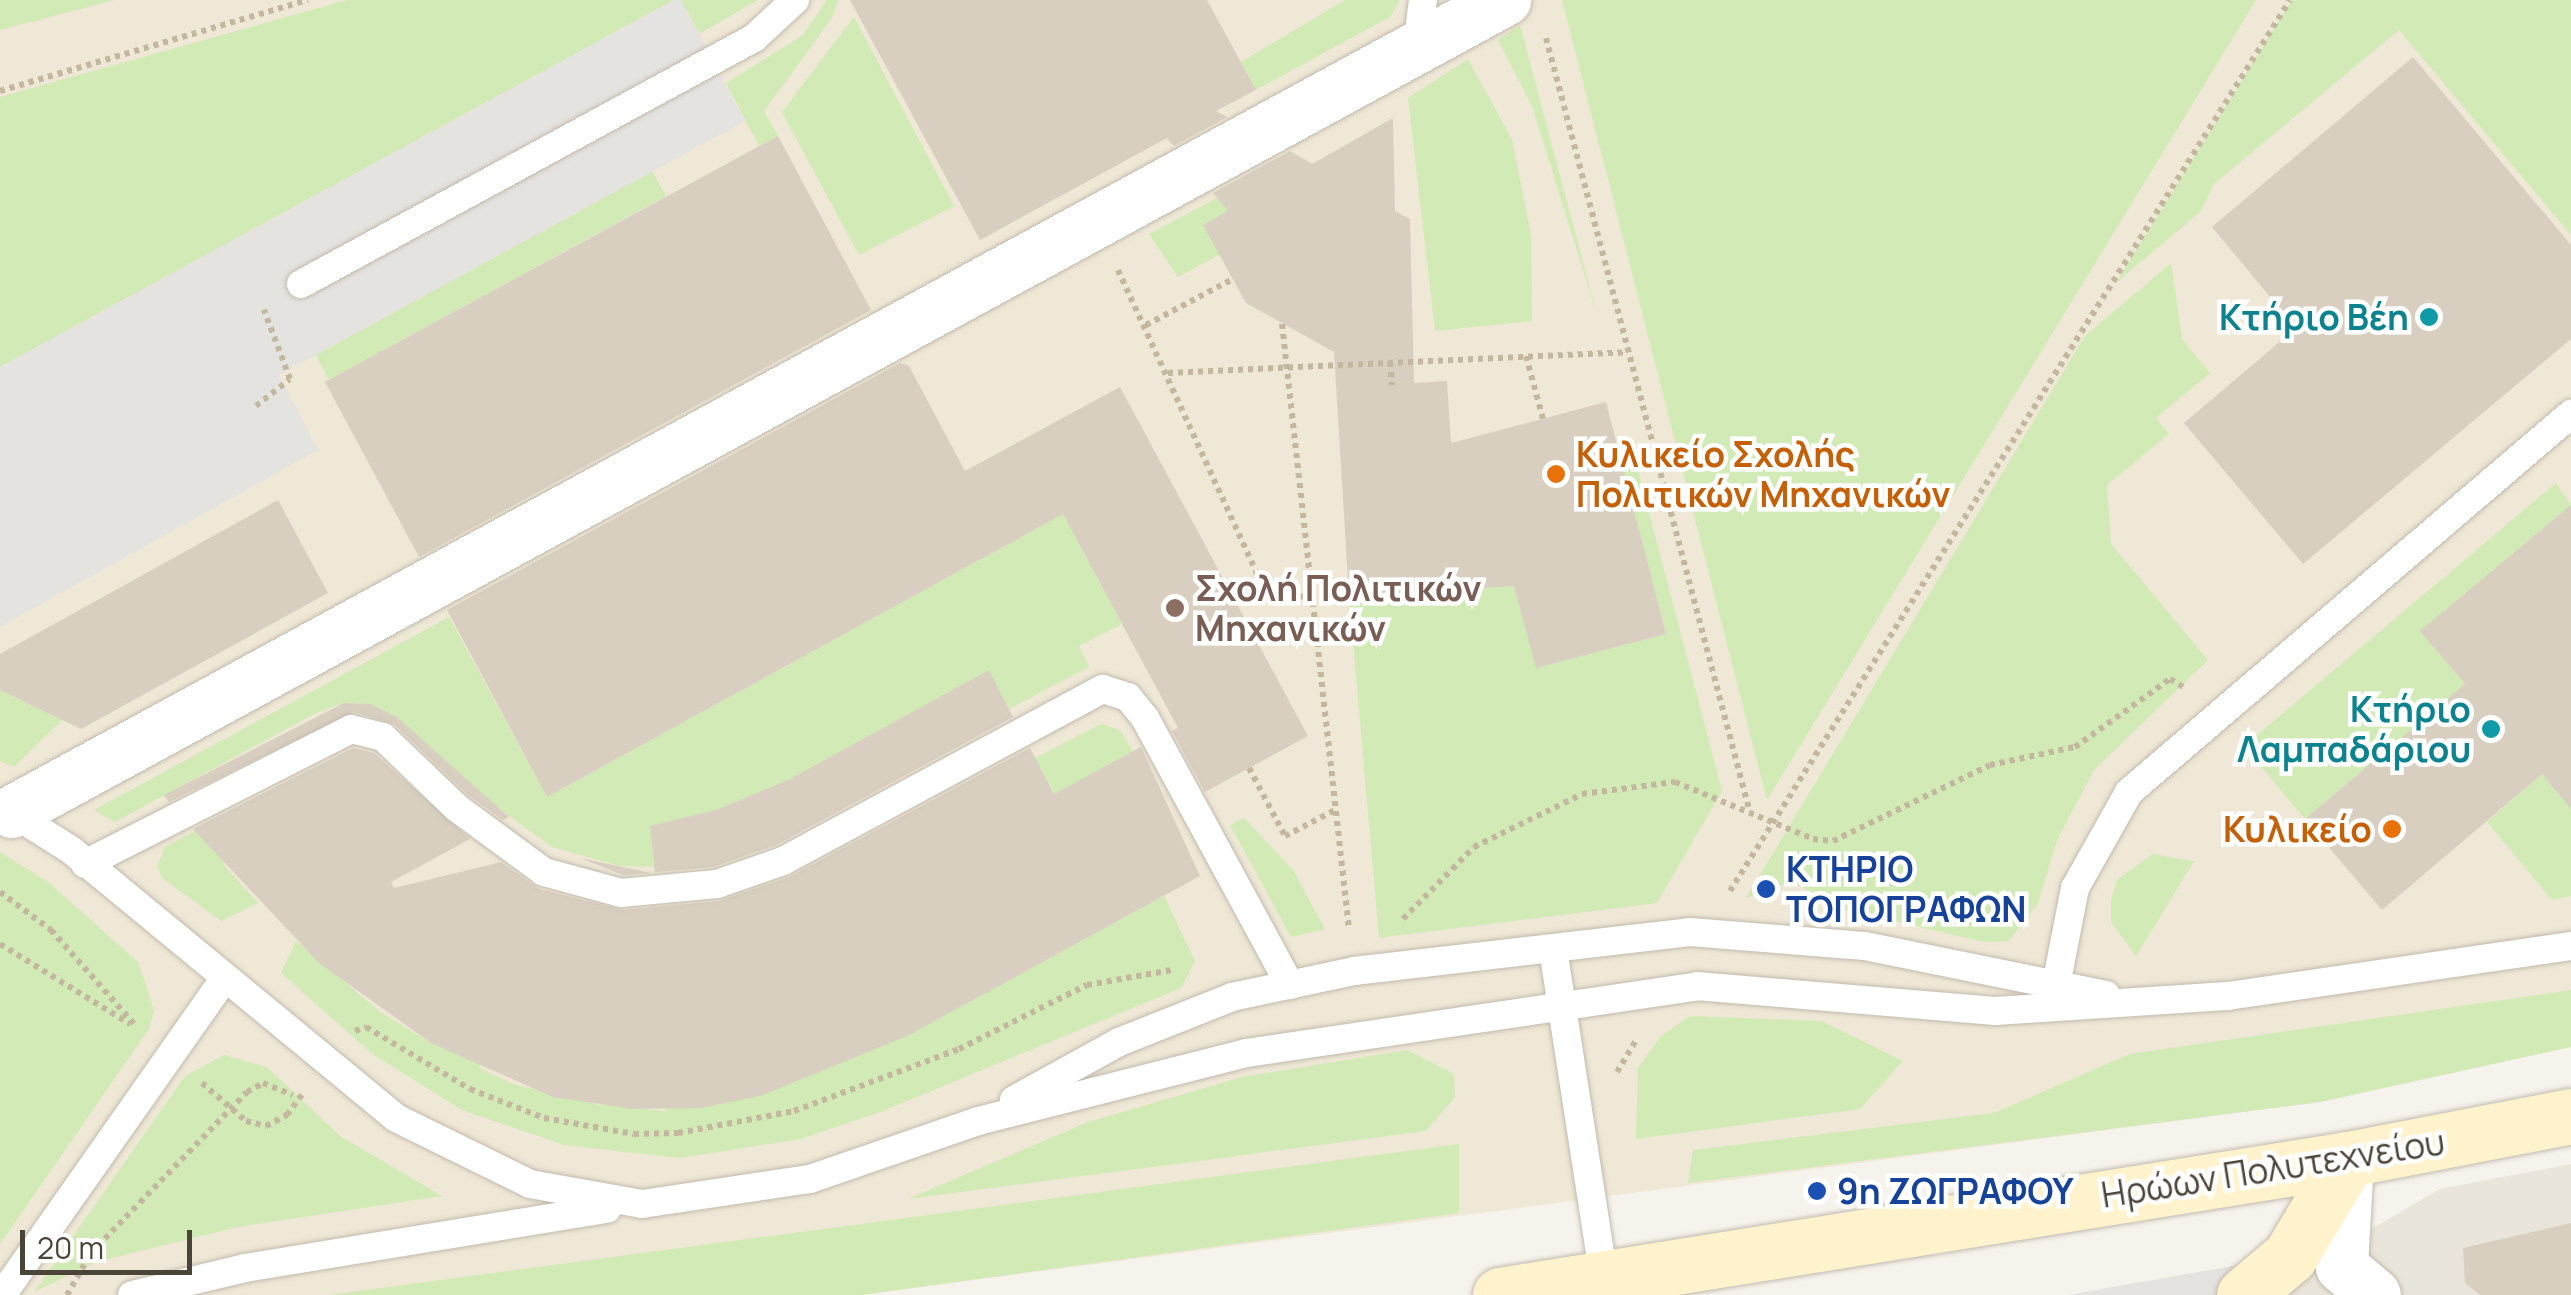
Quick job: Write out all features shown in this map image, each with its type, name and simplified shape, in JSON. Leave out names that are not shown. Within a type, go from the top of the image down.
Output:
[{"type":"street","points":[[6,809],[1420,24],[1522,9]]},
{"type":"street","name":"Ηρώων Πολυτεχνείου","points":[[1500,1295],[1605,1288],[2348,1159],[2571,1116]]},
{"type":"street","points":[[2244,1295],[2290,1256],[2348,1159]]},
{"type":"street","points":[[2348,1159],[2342,1266],[2376,1295]]},
{"type":"lane","points":[[301,284],[754,38],[795,0]]},
{"type":"lane","points":[[2053,995],[2088,856],[2128,792],[2571,414]]},
{"type":"lane","points":[[86,864],[350,729],[382,737],[456,808],[544,872],[621,893],[717,884],[783,861],[1103,689],[1128,697],[1145,718],[1290,985]]},
{"type":"lane","points":[[6,809],[86,864],[326,1065],[396,1118],[492,1170],[566,1196],[642,1204]]},
{"type":"lane","points":[[978,1120],[1119,1042],[1232,997],[1290,985],[1553,949],[1726,933],[1865,946],[2053,995],[2138,1002],[2326,985],[2571,946]]},
{"type":"lane","points":[[1553,949],[1605,1288]]},
{"type":"lane","points":[[2,1295],[224,979]]},
{"type":"lane","points":[[132,1295],[244,1268],[810,1179],[978,1120],[1246,1053],[1698,986],[1995,1011],[2053,995]]},
{"type":"path","points":[[0,91],[308,0]]},
{"type":"path","points":[[1726,933],[1727,896],[2290,0]]},
{"type":"path","points":[[1522,9],[1628,352],[1749,811]]},
{"type":"path","points":[[1146,325],[1233,279]]},
{"type":"path","points":[[1129,292],[1268,598],[1316,596]]},
{"type":"path","points":[[256,406],[290,379],[264,321]]},
{"type":"path","points":[[1282,324],[1316,596],[1350,935]]},
{"type":"path","points":[[1168,372],[1628,352]]},
{"type":"path","points":[[1526,356],[1543,419]]},
{"type":"path","points":[[1390,362],[1392,384]]},
{"type":"path","points":[[1392,924],[1411,915],[1474,848],[1582,794],[1675,782],[1773,822],[1833,841],[1990,765],[2075,747],[2170,679],[2204,698]]},
{"type":"path","points":[[1249,768],[1286,836],[1337,808]]},
{"type":"path","points":[[0,892],[51,930],[140,1030],[0,944]]},
{"type":"path","points":[[1274,954],[1364,932]]},
{"type":"path","points":[[231,1108],[246,1121],[266,1126],[287,1115],[326,1065],[366,1027],[470,1088],[544,1118],[634,1134],[678,1134],[794,1111],[876,1082],[1087,986],[1188,970]]},
{"type":"path","points":[[1613,1082],[1645,1029]]},
{"type":"path","points":[[67,1295],[91,1253],[231,1108],[263,1084],[298,1099]]},
{"type":"shaded area","points":[[0,0],[2571,0],[2571,1047],[2320,1102],[861,1295],[0,1295]]},
{"type":"shaded area","points":[[674,0],[681,0],[745,121],[279,375],[318,450],[0,627],[0,367]]},
{"type":"shaded area","points":[[2571,1164],[2571,1295],[2269,1295],[2297,1272],[2440,1189]]},
{"type":"shaded area","points":[[2290,1256],[2244,1295],[2069,1295],[2118,1286]]},
{"type":"green space","points":[[0,0],[115,0],[0,30]]},
{"type":"green space","points":[[347,0],[674,0],[0,367],[0,97]]},
{"type":"green space","points":[[681,0],[758,0],[699,34]]},
{"type":"green space","points":[[827,0],[838,0],[832,18],[764,111],[778,136],[759,146],[726,83],[802,36]]},
{"type":"green space","points":[[1345,0],[1400,0],[1390,17],[1256,90],[1241,62]]},
{"type":"green space","points":[[1562,0],[2256,0],[1767,800]]},
{"type":"green space","points":[[2292,0],[2571,0],[2571,235],[2399,30],[2214,184],[2201,211],[2116,283]]},
{"type":"green space","points":[[854,17],[954,206],[859,255],[782,112]]},
{"type":"green space","points":[[1520,25],[1597,315],[1532,106],[1498,40]]},
{"type":"green space","points":[[1468,59],[1512,140],[1531,235],[1532,321],[1435,331],[1408,98]]},
{"type":"green space","points":[[652,171],[666,196],[329,380],[316,355]]},
{"type":"green space","points":[[1217,198],[1271,227],[1178,277],[1149,234]]},
{"type":"green space","points":[[2171,263],[2182,339],[2210,373],[2156,418],[2169,434],[2107,485],[2111,544],[2208,660],[2094,770],[2057,840],[2038,903],[2009,941],[1984,942],[1834,907],[1801,886],[1785,884],[1746,898],[2085,336]]},
{"type":"green space","points":[[1634,455],[1722,791],[1657,903],[1379,938],[1349,596],[1459,589],[1506,543],[1536,668],[1666,634],[1620,459]]},
{"type":"green space","points":[[2556,483],[2571,505],[2421,631],[2465,684],[2305,819],[2244,746]]},
{"type":"green space","points":[[1063,514],[1122,624],[1079,646],[1089,667],[1009,709],[988,671],[790,779],[716,810],[655,867],[619,866],[552,847],[468,786],[397,717],[371,704],[344,703],[316,713],[115,822],[94,810],[449,617],[547,797]]},
{"type":"green space","points":[[0,690],[62,720],[14,767],[0,761]]},
{"type":"green space","points":[[1101,724],[1120,730],[1133,752],[1055,794],[1035,758]]},
{"type":"green space","points":[[2542,774],[2571,809],[2571,896],[2552,900],[2487,822]]},
{"type":"green space","points":[[233,810],[259,837],[223,864],[258,903],[221,921],[162,878],[157,866],[165,847]]},
{"type":"green space","points":[[1244,818],[1293,870],[1325,929],[1291,937],[1230,825]]},
{"type":"green space","points":[[0,852],[48,882],[138,962],[154,1011],[149,1029],[0,1244]]},
{"type":"green space","points":[[2152,854],[2194,861],[2136,956],[2111,922],[2111,901],[2117,880]]},
{"type":"green space","points":[[1164,896],[1195,961],[1181,988],[883,1111],[801,1139],[680,1158],[564,1145],[462,1110],[371,1053],[281,973],[296,941],[379,1011],[431,1043],[497,1032],[479,1068],[513,1084],[595,1104],[666,1111],[666,1065],[760,1096],[934,1021]]},
{"type":"green space","points":[[2571,990],[2571,1047],[2320,1102],[1688,1183],[1693,1150],[1994,1113],[2130,1054]]},
{"type":"green space","points":[[1690,1016],[1822,1021],[1903,1061],[1860,1109],[1636,1139],[1638,1068],[1661,1036]]},
{"type":"green space","points":[[1407,1050],[1454,1074],[1455,1097],[1426,1131],[908,1199],[1088,1122],[1242,1077]]},
{"type":"green space","points":[[224,1055],[267,1067],[340,1136],[442,1196],[238,1227],[96,1262],[34,1292],[185,1076]]},
{"type":"green space","points":[[1459,1144],[1459,1213],[861,1295],[329,1295]]},
{"type":"building","points":[[850,0],[1207,0],[1256,90],[1216,111],[1227,117],[1174,146],[1167,138],[980,240]]},
{"type":"building","name":"Κτήριο Βέη","points":[[2413,57],[2571,245],[2571,339],[2303,564],[2184,423],[2296,328],[2212,227]]},
{"type":"building","points":[[1393,118],[1395,211],[1410,219],[1414,383],[1447,381],[1451,443],[1606,402],[1666,634],[1536,668],[1514,586],[1349,596],[1334,352],[1246,303],[1203,225],[1228,211],[1213,193],[1290,151],[1312,164]]},
{"type":"building","points":[[778,136],[871,310],[419,557],[325,382]]},
{"type":"building","points":[[900,363],[909,366],[965,471],[1120,387],[1308,736],[1205,792],[1172,731],[1178,728],[1063,514],[547,797],[447,610]]},
{"type":"building","points":[[278,500],[328,593],[81,729],[0,690],[0,654]]},
{"type":"building","name":"Κτήριο Λαμπαδάριου","points":[[2571,505],[2571,809],[2542,774],[2382,910],[2305,819],[2465,684],[2420,631]]},
{"type":"building","points":[[989,670],[1013,717],[776,845],[713,867],[655,872],[650,826],[716,810],[790,779]]},
{"type":"building","points":[[344,703],[371,704],[397,717],[509,817],[503,820],[468,795],[394,724],[354,712],[169,802],[164,795]]},
{"type":"building","points":[[1141,747],[1200,876],[907,1036],[760,1096],[701,1108],[633,1109],[553,1097],[431,1043],[319,963],[193,829],[353,748],[374,753],[470,839],[391,882],[394,888],[501,862],[539,889],[623,910],[719,901],[789,877],[1030,748],[1054,794]]},
{"type":"building","points":[[580,858],[651,873],[623,875]]},
{"type":"building","points":[[2571,1223],[2571,1295],[2480,1295],[2465,1283],[2463,1248]]},
{"type":"place","name":"Κτήριο Βέη","points":[[2429,317]]},
{"type":"place","name":"Κυλικείο Σχολής Πολιτικών Μηχανικών","points":[[1556,474]]},
{"type":"place","name":"Σχολή Πολιτικών Μηχανικών","points":[[1175,608]]},
{"type":"place","name":"Κτήριο Λαμπαδάριου","points":[[2491,729]]},
{"type":"place","name":"Κυλικείο","points":[[2392,829]]},
{"type":"place","name":"ΚΤΗΡΙΟ ΤΟΠΟΓΡΑΦΩΝ","points":[[1766,889]]},
{"type":"place","name":"9η ΖΩΓΡΑΦΟΥ","points":[[1817,1191]]}]
